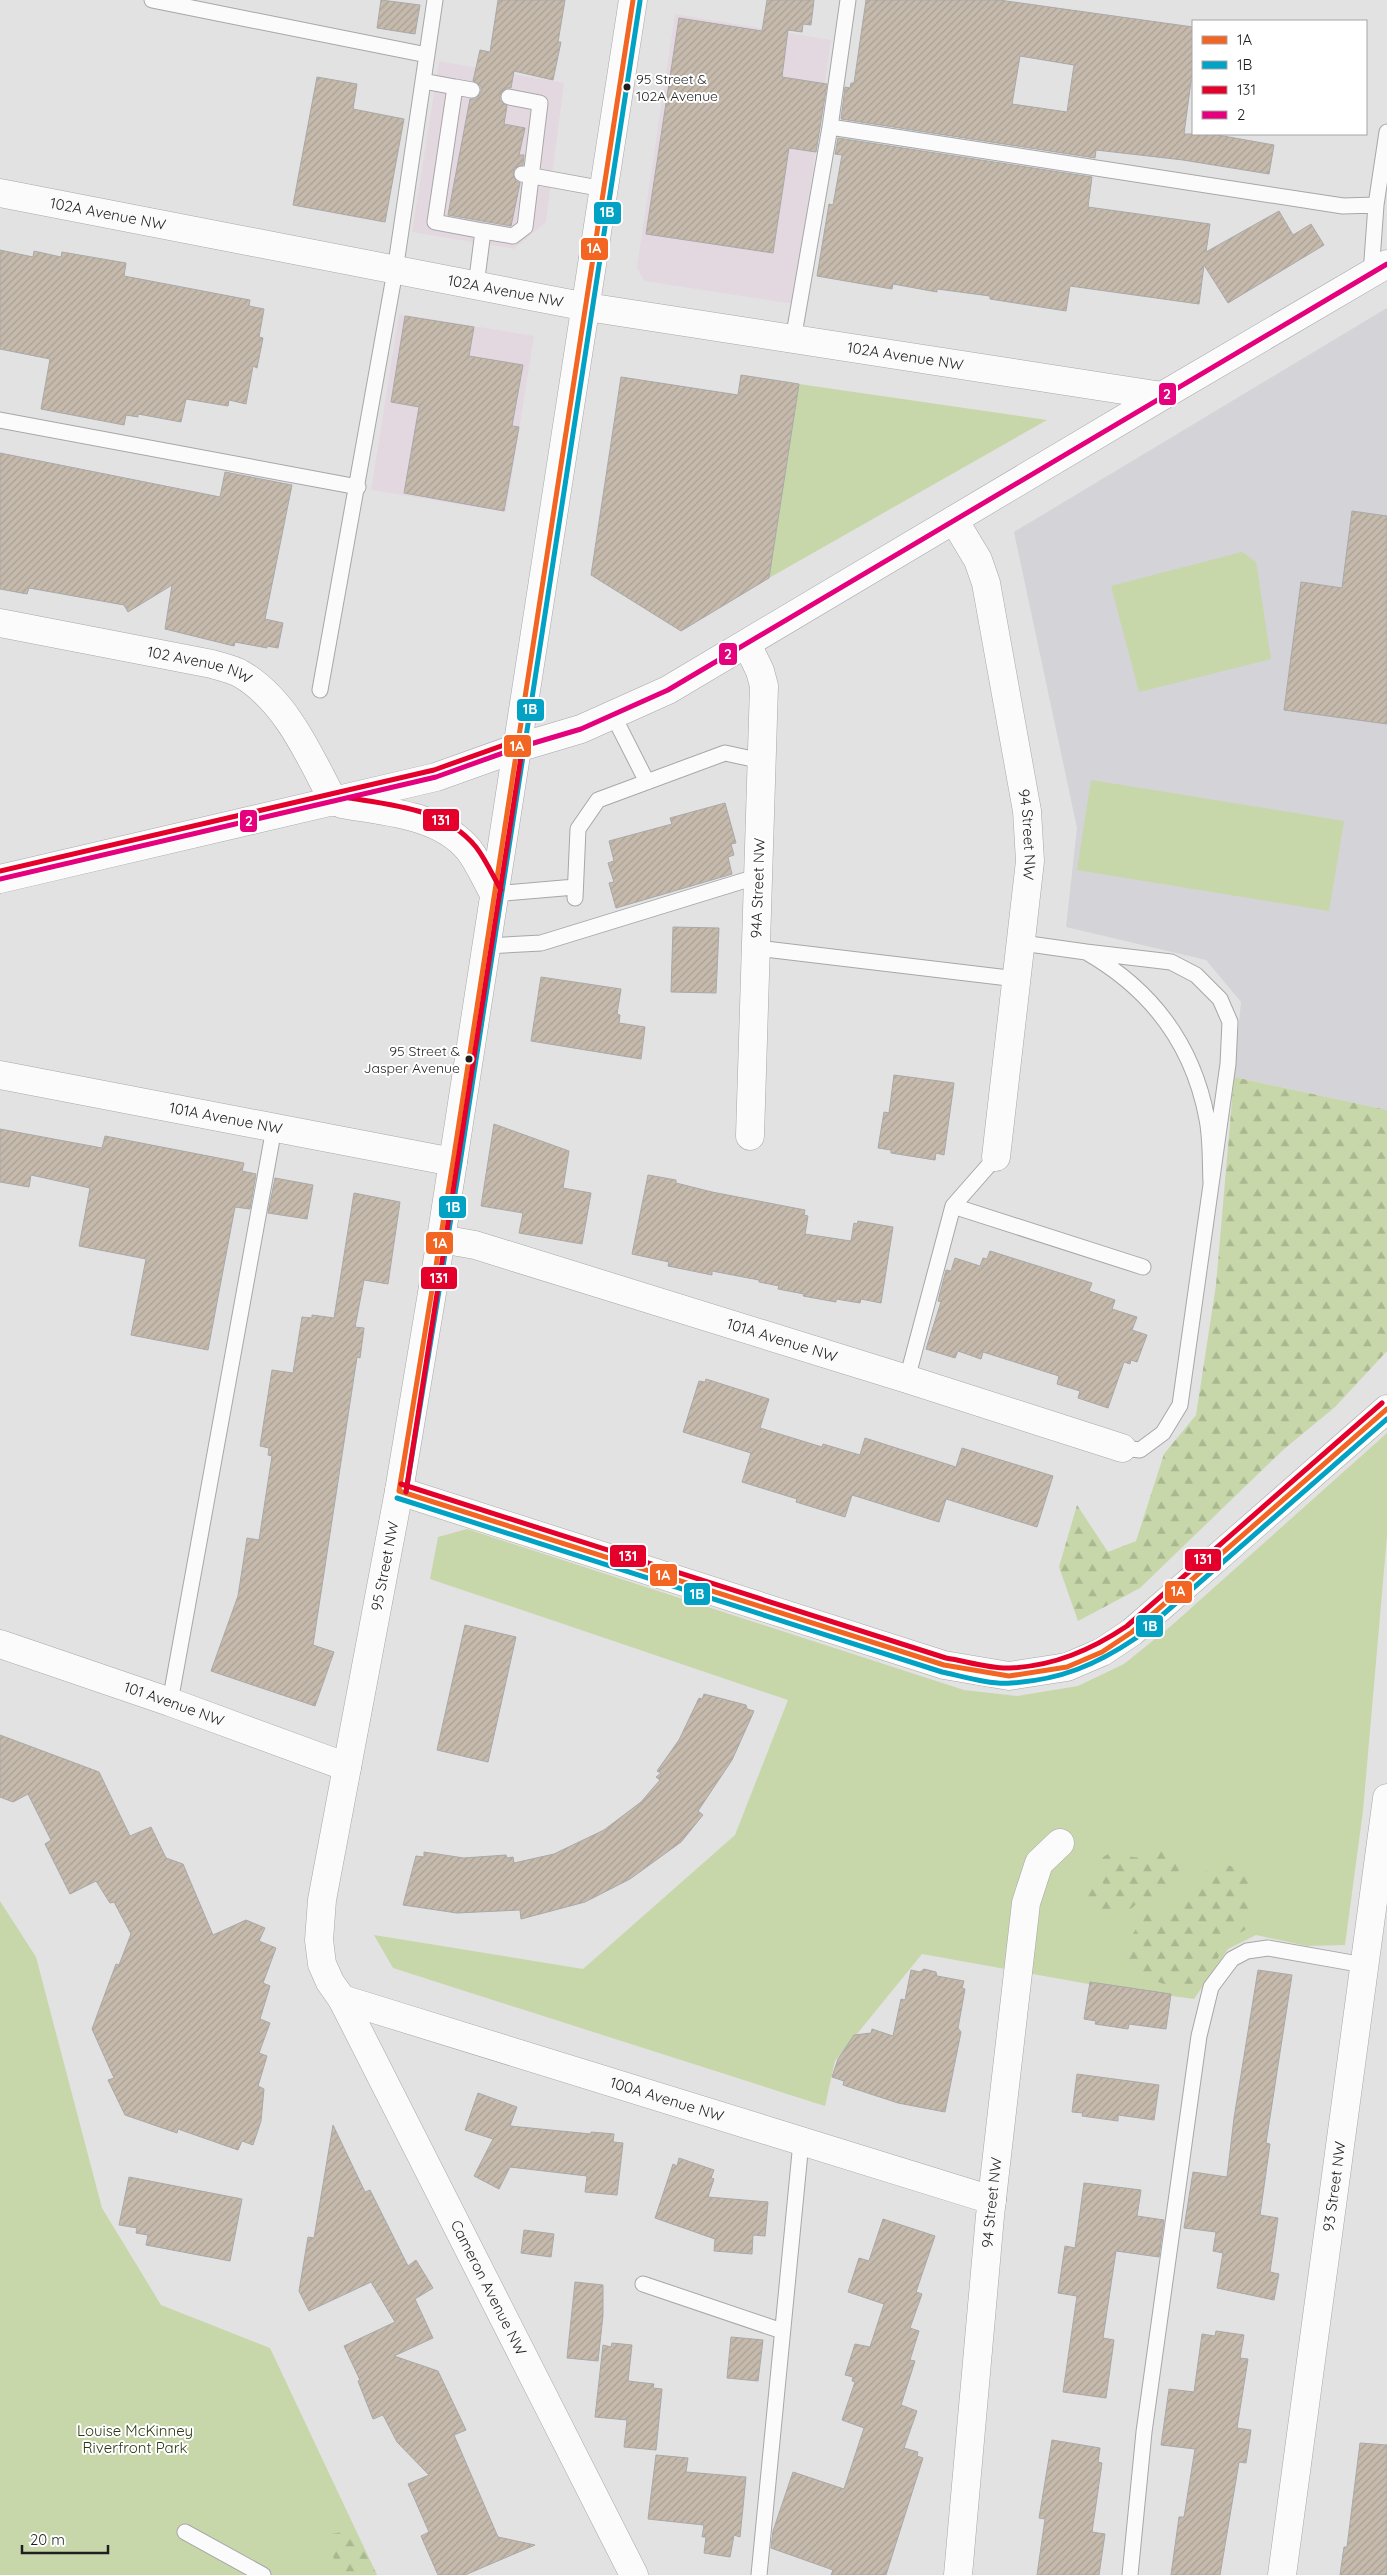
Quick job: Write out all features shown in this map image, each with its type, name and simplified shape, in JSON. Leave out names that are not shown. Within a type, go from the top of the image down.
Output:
[{"type":"street","name":"95 Street NW","points":[[342,1999],[330,1982],[322,1964],[318,1940],[322,1900],[399,1491],[441,1239],[633,0]]},
{"type":"street","name":"102A Avenue NW","points":[[0,193],[395,271],[587,306],[793,340],[1162,396]]},
{"type":"street","points":[[0,879],[436,777],[518,748],[581,730],[668,690],[1379,269]]},
{"type":"street","name":"94 Street NW","points":[[954,520],[978,560],[986,584],[1027,811],[1030,861],[996,1157]]},
{"type":"street","name":"102 Avenue NW","points":[[0,623],[212,664],[240,674],[275,703],[287,718],[334,802]]},
{"type":"street","name":"94A Street NW","points":[[747,644],[760,671],[764,686],[750,1136]]},
{"type":"street","points":[[334,802],[426,820],[450,832],[470,850],[494,894]]},
{"type":"street","name":"101A Avenue NW","points":[[0,1074],[453,1162]]},
{"type":"street","name":"101A Avenue NW","points":[[441,1239],[475,1245],[1122,1448]]},
{"type":"street","points":[[399,1491],[944,1665],[1009,1676],[1067,1667],[1102,1652],[1132,1632],[1387,1409]]},
{"type":"street","name":"101 Avenue NW","points":[[0,1644],[170,1702],[346,1767]]},
{"type":"street","name":"93 Street NW","points":[[1282,2575],[1387,1798]]},
{"type":"street","name":"94 Street NW","points":[[958,2575],[992,2200],[1026,1903],[1039,1863],[1060,1843]]},
{"type":"street","name":"100A Avenue NW","points":[[342,1999],[992,2200]]},
{"type":"street","name":"Cameron Avenue NW","points":[[342,1999],[634,2575]]},
{"type":"lane","points":[[152,0],[427,55]]},
{"type":"lane","points":[[320,690],[358,487],[395,271],[435,0]]},
{"type":"lane","points":[[793,340],[830,127],[848,0]]},
{"type":"lane","points":[[423,81],[472,90]]},
{"type":"lane","points":[[455,87],[451,162],[445,197],[435,222],[513,236],[525,226],[522,209],[526,175],[540,103],[509,97]]},
{"type":"lane","points":[[830,127],[1343,206],[1376,205]]},
{"type":"lane","points":[[1379,269],[1376,205],[1387,132]]},
{"type":"lane","points":[[526,175],[604,189]]},
{"type":"lane","points":[[476,286],[483,230]]},
{"type":"lane","points":[[0,420],[358,487]]},
{"type":"lane","points":[[613,715],[647,782]]},
{"type":"lane","points":[[494,894],[575,893],[578,829],[598,800],[725,753],[762,761]]},
{"type":"lane","points":[[486,946],[541,943],[759,876]]},
{"type":"lane","points":[[1022,943],[1171,962],[1196,975],[1220,999],[1230,1022],[1228,1064],[1180,1405],[1163,1433],[1140,1450],[1122,1448]]},
{"type":"lane","points":[[756,948],[1017,978]]},
{"type":"lane","points":[[1086,952],[1112,966],[1141,990],[1172,1028],[1196,1080],[1207,1119],[1211,1183]]},
{"type":"lane","points":[[170,1702],[274,1128]]},
{"type":"lane","points":[[907,1379],[953,1206],[996,1157]]},
{"type":"lane","points":[[953,1206],[1143,1266]]},
{"type":"lane","points":[[1130,2575],[1144,2432],[1197,2046],[1211,1987],[1232,1959],[1247,1951],[1268,1948],[1364,1965]]},
{"type":"lane","points":[[759,2575],[801,2142]]},
{"type":"lane","points":[[643,2284],[782,2331]]},
{"type":"lane","points":[[186,2532],[264,2575]]},
{"type":"shaded area","points":[[675,14],[831,40],[794,304],[644,281],[637,267]]},
{"type":"shaded area","points":[[439,61],[564,83],[546,222],[514,249],[412,232]]},
{"type":"shaded area","points":[[1387,308],[1387,1110],[1234,1077],[1241,1002],[1206,960],[1066,927],[1077,828],[1014,532]]},
{"type":"shaded area","points":[[399,314],[534,336],[506,512],[371,490]]},
{"type":"green space","points":[[799,384],[1047,420],[769,578]]},
{"type":"green space","points":[[1242,552],[1256,562],[1271,659],[1139,692],[1111,586]]},
{"type":"green space","points":[[1091,780],[1344,821],[1329,911],[1077,870]]},
{"type":"green space","points":[[1234,1077],[1387,1110],[1387,1351],[1335,1407],[1283,1450],[1140,1588],[1078,1621],[1059,1567],[1077,1505],[1108,1552],[1136,1541],[1164,1454],[1196,1415],[1216,1285]]},
{"type":"green space","points":[[1387,1433],[1387,1536],[1363,1811],[1345,1945],[1307,1946],[1256,1935],[1228,1949],[1194,1999],[1094,1985],[922,1954],[835,2061],[825,2106],[393,1968],[374,1935],[583,1969],[735,1835],[788,1700],[430,1579],[438,1537],[467,1529],[964,1690],[1017,1696],[1078,1686],[1124,1664],[1171,1626]]},
{"type":"green space","points":[[1166,1846],[1184,1862],[1161,1900],[1141,1900],[1125,1914],[1091,1913],[1081,1892],[1104,1886],[1097,1871],[1102,1858],[1108,1854],[1142,1858]]},
{"type":"green space","points":[[1210,1862],[1246,1869],[1254,1925],[1229,1939],[1195,1997],[1141,1975],[1121,1954],[1146,1912],[1180,1908],[1199,1885]]},
{"type":"green space","name":"Louise McKinney Riverfront Park","points":[[0,1901],[36,1957],[102,2208],[161,2305],[270,2348],[377,2575],[0,2575]]},
{"type":"green space","points":[[355,2530],[377,2575],[336,2575],[330,2534]]},
{"type":"building","points":[[381,0],[420,5],[415,34],[377,28]]},
{"type":"building","points":[[498,0],[565,0],[558,42],[561,42],[553,80],[514,71],[511,88],[506,88],[500,95],[500,100],[507,106],[504,124],[525,128],[519,155],[524,155],[523,165],[515,168],[513,173],[516,181],[520,183],[511,226],[448,215],[470,99],[476,99],[481,92],[481,86],[473,81],[480,50],[490,52]]},
{"type":"building","points":[[767,0],[814,0],[811,25],[803,24],[802,32],[788,30],[782,77],[827,84],[816,152],[789,148],[773,253],[646,234],[679,18],[762,31]]},
{"type":"building","points":[[866,0],[999,0],[1192,27],[1192,82],[1184,134],[1218,135],[1274,145],[1269,174],[1183,160],[1096,150],[1095,158],[841,119],[845,87],[850,88],[851,83],[854,83]],"holes":[[[1020,56],[1074,65],[1067,112],[1012,104]]]},
{"type":"building","points":[[317,77],[357,84],[353,109],[404,119],[385,222],[293,205]]},
{"type":"building","points":[[838,138],[1092,177],[1088,207],[1210,224],[1206,252],[1279,211],[1293,235],[1311,224],[1324,245],[1228,303],[1204,265],[1199,304],[1070,286],[1066,311],[990,299],[990,296],[937,289],[937,292],[893,284],[892,289],[817,276],[829,204],[833,205],[842,155],[835,154]]},
{"type":"building","points":[[0,250],[33,257],[34,251],[61,257],[62,252],[126,263],[124,276],[250,300],[249,306],[264,309],[259,337],[263,338],[257,368],[253,366],[246,404],[229,400],[228,406],[186,399],[181,422],[138,414],[138,417],[126,415],[124,425],[41,409],[50,359],[0,349]]},
{"type":"building","points":[[405,316],[474,327],[469,356],[523,365],[512,426],[519,427],[504,511],[404,493],[419,407],[391,402]]},
{"type":"building","points":[[741,375],[799,384],[769,578],[681,631],[591,575],[621,377],[738,395]]},
{"type":"building","points":[[0,453],[220,497],[225,472],[292,485],[265,619],[283,623],[278,648],[267,646],[267,648],[235,642],[234,646],[165,629],[172,585],[128,612],[124,605],[29,588],[27,594],[0,589]]},
{"type":"building","points":[[1352,511],[1387,516],[1387,724],[1284,710],[1301,582],[1342,588]]},
{"type":"building","points":[[725,803],[736,843],[731,844],[734,855],[728,857],[732,874],[616,908],[609,883],[614,882],[608,863],[614,861],[609,841],[672,824],[670,818]]},
{"type":"building","points":[[673,927],[719,928],[716,993],[671,992]]},
{"type":"building","points":[[541,977],[621,989],[617,1014],[620,1015],[619,1023],[645,1027],[641,1059],[531,1041]]},
{"type":"building","points":[[894,1075],[954,1083],[944,1155],[936,1153],[935,1160],[891,1153],[891,1150],[878,1148],[884,1112],[889,1113]]},
{"type":"building","points":[[494,1124],[569,1151],[563,1188],[591,1193],[582,1244],[519,1233],[523,1213],[481,1206]]},
{"type":"building","points":[[0,1129],[102,1148],[105,1136],[244,1163],[242,1171],[256,1174],[250,1209],[235,1207],[208,1350],[131,1335],[146,1259],[79,1246],[90,1188],[31,1175],[29,1187],[0,1182]]},
{"type":"building","points":[[648,1175],[676,1180],[676,1183],[712,1192],[805,1210],[804,1215],[808,1216],[805,1234],[851,1241],[854,1223],[857,1224],[858,1221],[893,1227],[881,1303],[861,1299],[860,1303],[836,1299],[836,1302],[803,1296],[804,1294],[778,1289],[779,1286],[759,1282],[759,1280],[712,1271],[712,1275],[668,1266],[669,1262],[632,1254]]},
{"type":"building","points":[[275,1178],[313,1185],[307,1219],[268,1213]]},
{"type":"building","points":[[354,1193],[400,1202],[388,1284],[364,1280],[355,1327],[364,1328],[360,1358],[357,1357],[313,1645],[334,1652],[315,1706],[211,1671],[238,1596],[247,1538],[259,1540],[272,1456],[268,1455],[269,1448],[260,1446],[272,1370],[293,1373],[302,1317],[312,1318],[312,1315],[334,1318]]},
{"type":"building","points":[[990,1251],[1092,1283],[1089,1291],[1115,1300],[1112,1309],[1137,1317],[1132,1330],[1147,1335],[1137,1362],[1131,1360],[1130,1364],[1124,1362],[1108,1408],[1078,1398],[1080,1391],[1057,1384],[1059,1376],[983,1352],[981,1359],[958,1351],[955,1358],[926,1349],[941,1302],[938,1301],[946,1270],[951,1271],[955,1258],[980,1266],[983,1258],[987,1259]]},
{"type":"building","points":[[706,1379],[769,1399],[760,1428],[822,1447],[823,1444],[860,1455],[865,1438],[956,1467],[962,1448],[1053,1476],[1037,1527],[946,1499],[939,1522],[852,1495],[845,1517],[796,1502],[797,1499],[742,1482],[751,1453],[683,1432],[699,1381],[705,1382]]},
{"type":"building","points":[[465,1625],[516,1637],[488,1762],[437,1750]]},
{"type":"building","points":[[704,1694],[746,1705],[747,1709],[754,1711],[732,1760],[698,1811],[703,1815],[681,1842],[630,1879],[585,1902],[521,1919],[520,1910],[457,1913],[403,1905],[416,1856],[424,1857],[424,1852],[464,1858],[506,1855],[507,1858],[513,1857],[514,1863],[554,1854],[604,1830],[641,1802],[660,1780],[656,1777],[661,1773],[657,1771],[679,1740],[699,1698],[702,1699]]},
{"type":"building","points":[[0,1735],[99,1772],[130,1836],[151,1827],[166,1858],[183,1864],[213,1935],[246,1920],[265,1928],[259,1941],[276,1948],[263,1983],[270,1986],[260,2019],[270,2023],[259,2053],[267,2056],[258,2086],[264,2089],[261,2121],[253,2145],[242,2141],[238,2150],[178,2129],[177,2133],[125,2115],[108,2080],[114,2078],[92,2029],[116,1964],[119,1965],[131,1934],[114,1902],[110,1903],[96,1881],[70,1894],[45,1844],[51,1840],[28,1794],[13,1802],[0,1797]]},
{"type":"building","points":[[924,1969],[936,1972],[937,1976],[964,1981],[962,1988],[965,1989],[958,2028],[961,2032],[945,2112],[898,2103],[843,2085],[844,2081],[832,2077],[838,2059],[854,2035],[871,2033],[872,2029],[893,2036],[901,1999],[905,2000],[911,1970],[920,1972]]},
{"type":"building","points":[[1258,1970],[1292,1975],[1266,2143],[1270,2144],[1260,2215],[1278,2218],[1270,2272],[1279,2274],[1274,2300],[1217,2288],[1223,2253],[1213,2251],[1216,2232],[1184,2228],[1193,2172],[1227,2177],[1234,2118]]},
{"type":"building","points":[[1090,1982],[1171,1994],[1166,2029],[1129,2024],[1128,2029],[1095,2024],[1096,2021],[1084,2019]]},
{"type":"building","points":[[1077,2074],[1159,2085],[1154,2120],[1118,2115],[1118,2121],[1082,2116],[1083,2113],[1072,2112]]},
{"type":"building","points":[[478,2093],[517,2107],[510,2126],[591,2134],[591,2132],[614,2134],[613,2142],[623,2143],[617,2195],[585,2192],[587,2176],[510,2167],[499,2189],[474,2176],[493,2139],[465,2130]]},
{"type":"building","points":[[333,2125],[365,2192],[370,2190],[408,2266],[416,2260],[433,2288],[415,2299],[433,2338],[394,2356],[438,2371],[466,2430],[454,2435],[498,2537],[535,2545],[465,2575],[438,2575],[421,2536],[429,2532],[408,2484],[429,2475],[397,2442],[383,2415],[373,2419],[358,2381],[360,2380],[344,2346],[395,2322],[371,2282],[309,2311],[299,2291],[308,2237],[314,2238]]},
{"type":"building","points":[[679,2158],[714,2170],[711,2178],[714,2179],[708,2197],[768,2202],[765,2236],[753,2235],[752,2254],[714,2251],[715,2239],[655,2218],[673,2164],[677,2166]]},
{"type":"building","points":[[129,2177],[242,2199],[230,2261],[146,2245],[148,2235],[136,2233],[137,2228],[119,2225]]},
{"type":"building","points":[[1084,2183],[1141,2190],[1137,2216],[1164,2220],[1159,2257],[1116,2251],[1103,2338],[1114,2340],[1106,2398],[1063,2392],[1077,2296],[1058,2293],[1065,2246],[1075,2248]]},
{"type":"building","points":[[883,2219],[935,2236],[916,2292],[922,2294],[910,2328],[919,2331],[910,2360],[915,2361],[901,2405],[917,2411],[904,2448],[918,2452],[917,2456],[923,2458],[886,2575],[831,2575],[833,2570],[771,2548],[773,2531],[793,2472],[844,2489],[864,2428],[842,2420],[855,2382],[852,2381],[853,2377],[845,2375],[855,2344],[870,2347],[884,2304],[848,2292],[859,2258],[869,2261]]},
{"type":"building","points":[[524,2230],[554,2234],[551,2257],[521,2253]]},
{"type":"building","points":[[575,2282],[603,2285],[603,2315],[598,2361],[567,2358]]},
{"type":"building","points":[[1216,2331],[1244,2335],[1240,2358],[1248,2359],[1237,2428],[1251,2430],[1246,2463],[1239,2462],[1220,2575],[1171,2575],[1179,2517],[1184,2517],[1195,2449],[1161,2445],[1169,2389],[1194,2392],[1202,2334],[1215,2336]]},
{"type":"building","points":[[731,2337],[763,2340],[758,2381],[727,2378]]},
{"type":"building","points":[[612,2343],[632,2345],[628,2381],[654,2384],[653,2388],[662,2389],[656,2450],[624,2447],[627,2420],[595,2417],[603,2345],[611,2347]]},
{"type":"building","points":[[1052,2440],[1100,2448],[1098,2462],[1102,2463],[1092,2532],[1105,2534],[1099,2575],[1037,2575],[1045,2519],[1039,2518]]},
{"type":"building","points":[[1360,2443],[1387,2445],[1387,2575],[1340,2575],[1344,2547],[1347,2547]]},
{"type":"building","points":[[656,2455],[688,2458],[686,2472],[746,2477],[740,2537],[734,2535],[730,2557],[704,2553],[706,2537],[702,2537],[704,2525],[648,2519]]},
{"type":"transit line","name":"1A","points":[[399,1491],[453,1162],[633,0]]},
{"type":"transit line","name":"1B","points":[[406,1492],[460,1163],[640,1]]},
{"type":"transit line","name":"2","points":[[0,879],[436,777],[517,748],[581,729],[668,690],[1387,264]]},
{"type":"transit line","name":"131","points":[[0,871],[434,770],[515,741],[523,744],[406,1492]]},
{"type":"transit line","name":"131","points":[[349,798],[418,811],[449,824],[476,847],[501,890]]},
{"type":"transit line","name":"131","points":[[401,1484],[946,1658],[1002,1668],[1026,1667],[1072,1655],[1100,1642],[1127,1626],[1382,1403]]},
{"type":"transit line","name":"1A","points":[[399,1491],[944,1665],[1009,1676],[1067,1667],[1102,1652],[1132,1632],[1387,1409]]},
{"type":"transit line","name":"1B","points":[[397,1498],[942,1672],[985,1681],[1011,1683],[1062,1675],[1077,1670],[1121,1648],[1136,1638],[1387,1419]]},
{"type":"place","name":"95 Street & 102A Avenue","points":[[627,87]]},
{"type":"place","name":"95 Street & Jasper Avenue","points":[[469,1059]]}]
